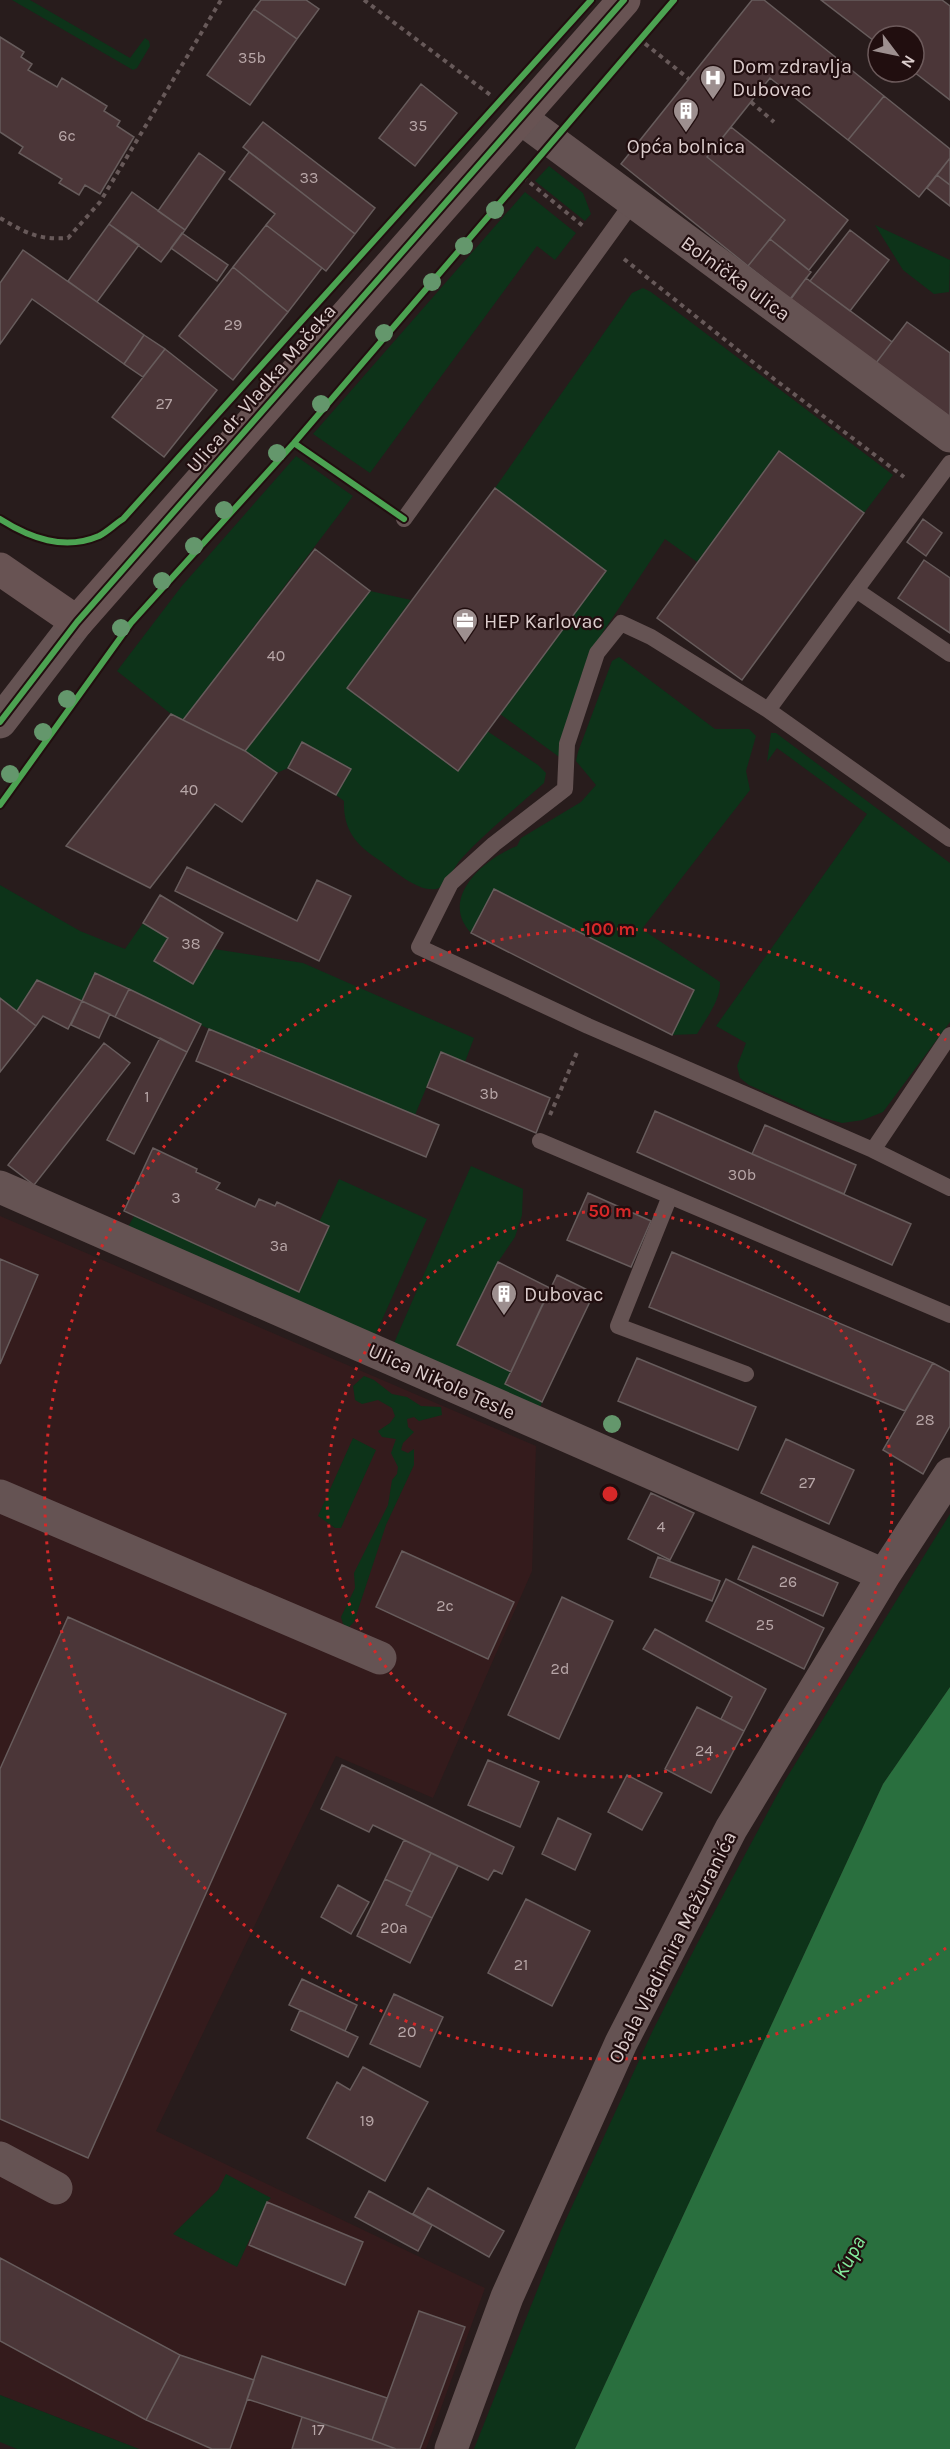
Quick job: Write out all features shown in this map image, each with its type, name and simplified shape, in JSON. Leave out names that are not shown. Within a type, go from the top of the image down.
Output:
[{"type":"main road","name":"Ulica dr. Vladka Mačeka","points":[[77,622],[511,111],[624,0]]},
{"type":"main road","points":[[0,568],[77,622]]},
{"type":"street","name":"Bolnička ulica","points":[[511,111],[551,143],[950,436]]},
{"type":"street","name":"Ulica dr. Vladka Mačeka","points":[[0,722],[77,622]]},
{"type":"street","name":"Ulica Nikole Tesle","points":[[0,1187],[884,1575]]},
{"type":"street","name":"Obala Vladimira Mažuranića","points":[[451,2449],[507,2296],[621,2043],[731,1828],[884,1575],[950,1474]]},
{"type":"street","points":[[0,1496],[380,1658]]},
{"type":"street","points":[[0,2158],[56,2188]]},
{"type":"lane","points":[[404,519],[633,202]]},
{"type":"lane","points":[[768,710],[950,463]]},
{"type":"lane","points":[[856,590],[950,654]]},
{"type":"lane","points":[[950,839],[768,710],[651,637],[621,623],[597,653],[567,744],[565,789],[494,844],[451,883],[419,946],[588,1026],[873,1150],[950,1188]]},
{"type":"lane","points":[[873,1150],[950,1035]]},
{"type":"lane","points":[[540,1141],[949,1312]]},
{"type":"lane","points":[[670,1196],[618,1326],[746,1374]]},
{"type":"path","points":[[0,218],[26,233],[45,239],[68,238],[100,202],[221,0]]},
{"type":"path","points":[[364,0],[511,111]]},
{"type":"path","points":[[632,48],[646,31]]},
{"type":"path","points":[[751,102],[774,122]]},
{"type":"path","points":[[515,186],[551,143]]},
{"type":"path","points":[[523,177],[774,379],[928,493]]},
{"type":"path","points":[[540,1141],[588,1026]]},
{"type":"shaded area","points":[[12,0],[30,0],[130,58],[145,38],[149,41],[150,46],[137,68],[133,70]]},
{"type":"shaded area","points":[[549,166],[583,193],[591,214],[585,221],[535,181]]},
{"type":"shaded area","points":[[525,192],[576,233],[555,260],[537,246],[370,473],[313,434]]},
{"type":"shaded area","points":[[875,225],[950,260],[949,292],[934,294],[903,270]]},
{"type":"shaded area","points":[[643,288],[893,475],[864,513],[779,451],[697,562],[665,539],[603,632],[580,689],[562,759],[500,714],[606,571],[495,488],[632,293]]},
{"type":"shaded area","points":[[296,456],[353,496],[183,720],[171,714],[117,671],[181,587]]},
{"type":"shaded area","points":[[370,591],[411,600],[347,688],[457,771],[487,731],[538,765],[546,773],[544,783],[472,848],[443,884],[436,889],[421,887],[406,879],[364,849],[352,836],[346,820],[344,801],[336,795],[350,770],[303,742],[288,768],[277,773],[245,751]]},
{"type":"shaded area","points":[[619,657],[715,729],[749,729],[756,736],[746,771],[750,790],[642,929],[720,982],[716,1002],[697,1034],[672,1035],[694,990],[494,889],[471,933],[462,920],[460,906],[463,893],[480,870],[504,852],[517,846],[521,838],[581,802],[596,785],[576,761],[612,661]]},
{"type":"shaded area","points":[[771,733],[776,733],[950,863],[950,1022],[883,1112],[863,1120],[842,1123],[823,1118],[749,1085],[740,1078],[737,1066],[746,1043],[716,1026],[867,814],[777,748],[767,762]]},
{"type":"shaded area","points":[[0,885],[80,931],[125,949],[143,923],[168,938],[155,961],[192,984],[214,949],[303,963],[474,1038],[465,1062],[441,1052],[415,1115],[209,1029],[96,973],[82,1001],[37,980],[17,1011],[0,998]]},
{"type":"shaded area","points":[[471,1166],[523,1189],[522,1215],[515,1237],[498,1262],[457,1345],[511,1372],[505,1384],[542,1402],[539,1410],[394,1343]]},
{"type":"shaded area","points":[[339,1179],[427,1219],[374,1338],[128,1227],[134,1216],[299,1292],[329,1226],[319,1222]]},
{"type":"shaded area","points":[[0,1216],[536,1446],[532,1571],[433,1798],[336,1756],[156,2131],[485,2288],[426,2449],[139,2449],[0,2395]]},
{"type":"shaded area","points":[[364,1376],[374,1380],[392,1394],[407,1397],[421,1406],[441,1407],[442,1415],[419,1421],[414,1417],[407,1419],[408,1427],[414,1432],[403,1443],[401,1450],[408,1453],[414,1449],[414,1465],[386,1525],[354,1622],[348,1628],[343,1624],[341,1617],[355,1588],[354,1573],[388,1505],[392,1480],[397,1474],[398,1467],[391,1453],[396,1439],[382,1437],[378,1431],[390,1423],[395,1416],[392,1408],[378,1400],[362,1404],[355,1400],[353,1386]]},
{"type":"shaded area","points":[[353,1438],[376,1450],[341,1528],[335,1528],[318,1516]]},
{"type":"shaded area","points":[[950,1514],[950,1687],[883,1784],[575,2449],[474,2449],[562,2228],[653,2030],[784,1782]]},
{"type":"shaded area","points":[[226,2174],[271,2198],[267,2202],[237,2267],[173,2234],[218,2190]]},
{"type":"shaded area","points":[[0,2395],[139,2449],[17,2449],[0,2442]]},
{"type":"water","name":"Kupa","points":[[950,1687],[950,2449],[575,2449],[883,1784]]},
{"type":"building","points":[[261,0],[306,0],[319,9],[297,39],[254,9]]},
{"type":"building","name":"Opća bolnica","points":[[752,0],[764,0],[866,82],[866,84],[884,96],[848,140],[770,78],[707,157],[785,220],[748,266],[621,164]]},
{"type":"building","points":[[821,0],[942,0],[950,6],[950,100],[926,81],[926,24],[866,24],[866,35]]},
{"type":"building","points":[[254,9],[297,39],[250,105],[207,75]]},
{"type":"building","points":[[0,37],[24,52],[21,57],[32,64],[28,70],[57,87],[62,78],[107,106],[104,111],[120,121],[117,126],[134,137],[100,194],[85,185],[79,195],[59,183],[62,179],[19,153],[23,147],[0,132]]},
{"type":"building","points":[[421,84],[457,113],[415,166],[379,138]]},
{"type":"building","points":[[884,96],[950,149],[950,158],[919,197],[848,140]]},
{"type":"building","points":[[263,122],[375,208],[355,234],[243,147]]},
{"type":"building","points":[[731,127],[848,220],[809,270],[770,239],[785,220],[707,157]]},
{"type":"building","points":[[249,152],[355,234],[326,271],[266,225],[275,214],[229,179]]},
{"type":"building","points":[[199,153],[225,172],[185,230],[158,211]]},
{"type":"building","points":[[950,158],[950,185],[937,175]]},
{"type":"building","points":[[937,175],[950,185],[950,206],[927,188]]},
{"type":"building","points":[[132,192],[185,230],[161,262],[109,224]]},
{"type":"building","points":[[109,224],[139,245],[97,302],[68,281]]},
{"type":"building","points":[[266,225],[322,268],[288,312],[233,267]]},
{"type":"building","points":[[850,230],[889,260],[850,311],[810,281]]},
{"type":"building","points":[[182,233],[228,265],[217,281],[171,248]]},
{"type":"building","points":[[770,239],[811,272],[790,299],[748,266]]},
{"type":"building","points":[[23,250],[144,335],[124,364],[32,299],[0,344],[0,283]]},
{"type":"building","points":[[233,267],[288,312],[233,380],[179,336]]},
{"type":"building","points":[[806,278],[892,342],[876,363],[791,299]]},
{"type":"building","points":[[907,322],[950,353],[950,417],[876,363]]},
{"type":"building","points":[[144,335],[165,349],[143,377],[124,364]]},
{"type":"building","points":[[165,349],[217,390],[164,457],[112,417]]},
{"type":"building","points":[[779,451],[864,513],[742,680],[657,618]]},
{"type":"building","name":"HEP Karlovac","points":[[495,488],[606,571],[458,771],[347,688]]},
{"type":"building","points":[[923,519],[942,533],[926,556],[907,542]]},
{"type":"building","points":[[315,549],[370,591],[245,751],[183,720]]},
{"type":"building","points":[[924,560],[950,578],[950,633],[898,598]]},
{"type":"building","points":[[171,714],[245,751],[277,773],[242,822],[215,804],[150,888],[66,846]]},
{"type":"building","points":[[302,742],[351,769],[336,795],[288,768]]},
{"type":"building","points":[[187,867],[297,921],[317,880],[351,896],[319,961],[175,891]]},
{"type":"building","points":[[494,889],[694,990],[672,1035],[471,933]]},
{"type":"building","points":[[160,895],[223,933],[193,984],[154,961],[168,938],[143,923]]},
{"type":"building","points":[[95,973],[129,989],[115,1017],[82,1001]]},
{"type":"building","points":[[37,980],[82,1001],[68,1029],[43,1016],[36,1026],[17,1011]]},
{"type":"building","points":[[129,989],[201,1024],[187,1052],[115,1017]]},
{"type":"building","points":[[0,998],[36,1026],[0,1072]]},
{"type":"building","points":[[82,1001],[110,1014],[99,1038],[71,1025]]},
{"type":"building","points":[[209,1029],[439,1125],[426,1157],[196,1061]]},
{"type":"building","points":[[160,1038],[187,1052],[134,1154],[107,1140]]},
{"type":"building","points":[[104,1043],[130,1063],[34,1185],[8,1165]]},
{"type":"building","points":[[441,1052],[550,1098],[536,1133],[427,1087]]},
{"type":"building","points":[[655,1111],[911,1224],[892,1265],[637,1152]]},
{"type":"building","points":[[765,1125],[856,1165],[844,1194],[752,1154]]},
{"type":"building","points":[[153,1148],[220,1183],[216,1189],[255,1207],[259,1199],[275,1206],[277,1202],[329,1226],[299,1292],[124,1211]]},
{"type":"building","points":[[588,1193],[651,1221],[631,1267],[567,1240]]},
{"type":"building","points":[[672,1252],[933,1363],[905,1411],[649,1307]]},
{"type":"building","points":[[0,1259],[38,1275],[0,1364]]},
{"type":"building","name":"Dubovac","points":[[498,1262],[550,1288],[511,1372],[457,1345]]},
{"type":"building","points":[[557,1275],[594,1293],[542,1402],[505,1384]]},
{"type":"building","points":[[637,1358],[756,1407],[738,1450],[618,1401]]},
{"type":"building","points":[[933,1363],[950,1372],[950,1426],[923,1474],[883,1450]]},
{"type":"building","points":[[786,1439],[854,1470],[829,1524],[761,1493]]},
{"type":"building","points":[[651,1493],[694,1513],[670,1560],[628,1539]]},
{"type":"building","points":[[753,1546],[838,1583],[823,1616],[738,1579]]},
{"type":"building","points":[[402,1551],[514,1602],[488,1659],[376,1607]]},
{"type":"building","points":[[658,1557],[720,1581],[712,1601],[650,1577]]},
{"type":"building","points":[[726,1579],[824,1628],[804,1669],[706,1621]]},
{"type":"building","points":[[562,1597],[613,1621],[559,1739],[508,1715]]},
{"type":"building","points":[[68,1617],[286,1714],[88,2158],[0,2119],[0,1769]]},
{"type":"building","points":[[655,1629],[766,1689],[744,1731],[721,1719],[732,1697],[643,1649]]},
{"type":"building","points":[[697,1707],[744,1731],[711,1793],[665,1769]]},
{"type":"building","points":[[488,1760],[539,1782],[520,1827],[468,1805]]},
{"type":"building","points":[[342,1765],[514,1847],[502,1874],[494,1870],[488,1880],[373,1825],[369,1832],[321,1809]]},
{"type":"building","points":[[627,1775],[662,1793],[642,1830],[608,1812]]},
{"type":"building","points":[[558,1818],[591,1834],[575,1870],[542,1854]]},
{"type":"building","points":[[404,1840],[431,1853],[412,1892],[385,1879]]},
{"type":"building","points":[[431,1853],[458,1866],[432,1918],[406,1905]]},
{"type":"building","points":[[385,1879],[412,1892],[406,1905],[432,1918],[410,1963],[357,1936]]},
{"type":"building","points":[[338,1885],[369,1902],[351,1934],[321,1917]]},
{"type":"building","points":[[526,1899],[590,1931],[552,2006],[488,1973]]},
{"type":"building","points":[[302,1979],[357,2005],[345,2031],[289,2005]]},
{"type":"building","points":[[394,1994],[443,2017],[420,2067],[370,2044]]},
{"type":"building","points":[[300,2010],[358,2037],[348,2057],[291,2030]]},
{"type":"building","points":[[363,2067],[428,2102],[385,2181],[307,2138],[337,2082],[350,2090]]},
{"type":"building","points":[[428,2188],[504,2231],[489,2257],[413,2214]]},
{"type":"building","points":[[369,2191],[432,2225],[418,2251],[355,2217]]},
{"type":"building","points":[[267,2202],[363,2242],[345,2285],[249,2245]]},
{"type":"building","points":[[0,2258],[180,2355],[146,2420],[0,2341]]},
{"type":"building","points":[[419,2311],[465,2327],[420,2449],[396,2449],[372,2440]]},
{"type":"building","points":[[180,2355],[254,2380],[230,2449],[212,2449],[146,2420]]},
{"type":"building","points":[[262,2356],[387,2398],[372,2440],[247,2399]]},
{"type":"building","points":[[302,2417],[372,2440],[396,2449],[292,2449]]},
{"type":"cycle path","points":[[0,519],[35,537],[60,542],[73,542],[99,536],[123,519],[591,0]]},
{"type":"cycle path","points":[[0,722],[77,622],[624,0]]},
{"type":"cycle path","points":[[0,805],[131,623],[294,443],[674,0]]},
{"type":"cycle path","points":[[294,443],[404,519]]},
{"type":"place","name":"Dom zdravlja Dubovac","points":[[713,101]]},
{"type":"place","name":"Opća bolnica","points":[[686,134]]},
{"type":"place","name":"HEP Karlovac","points":[[465,644]]},
{"type":"place","name":"Dubovac","points":[[504,1317]]}]
